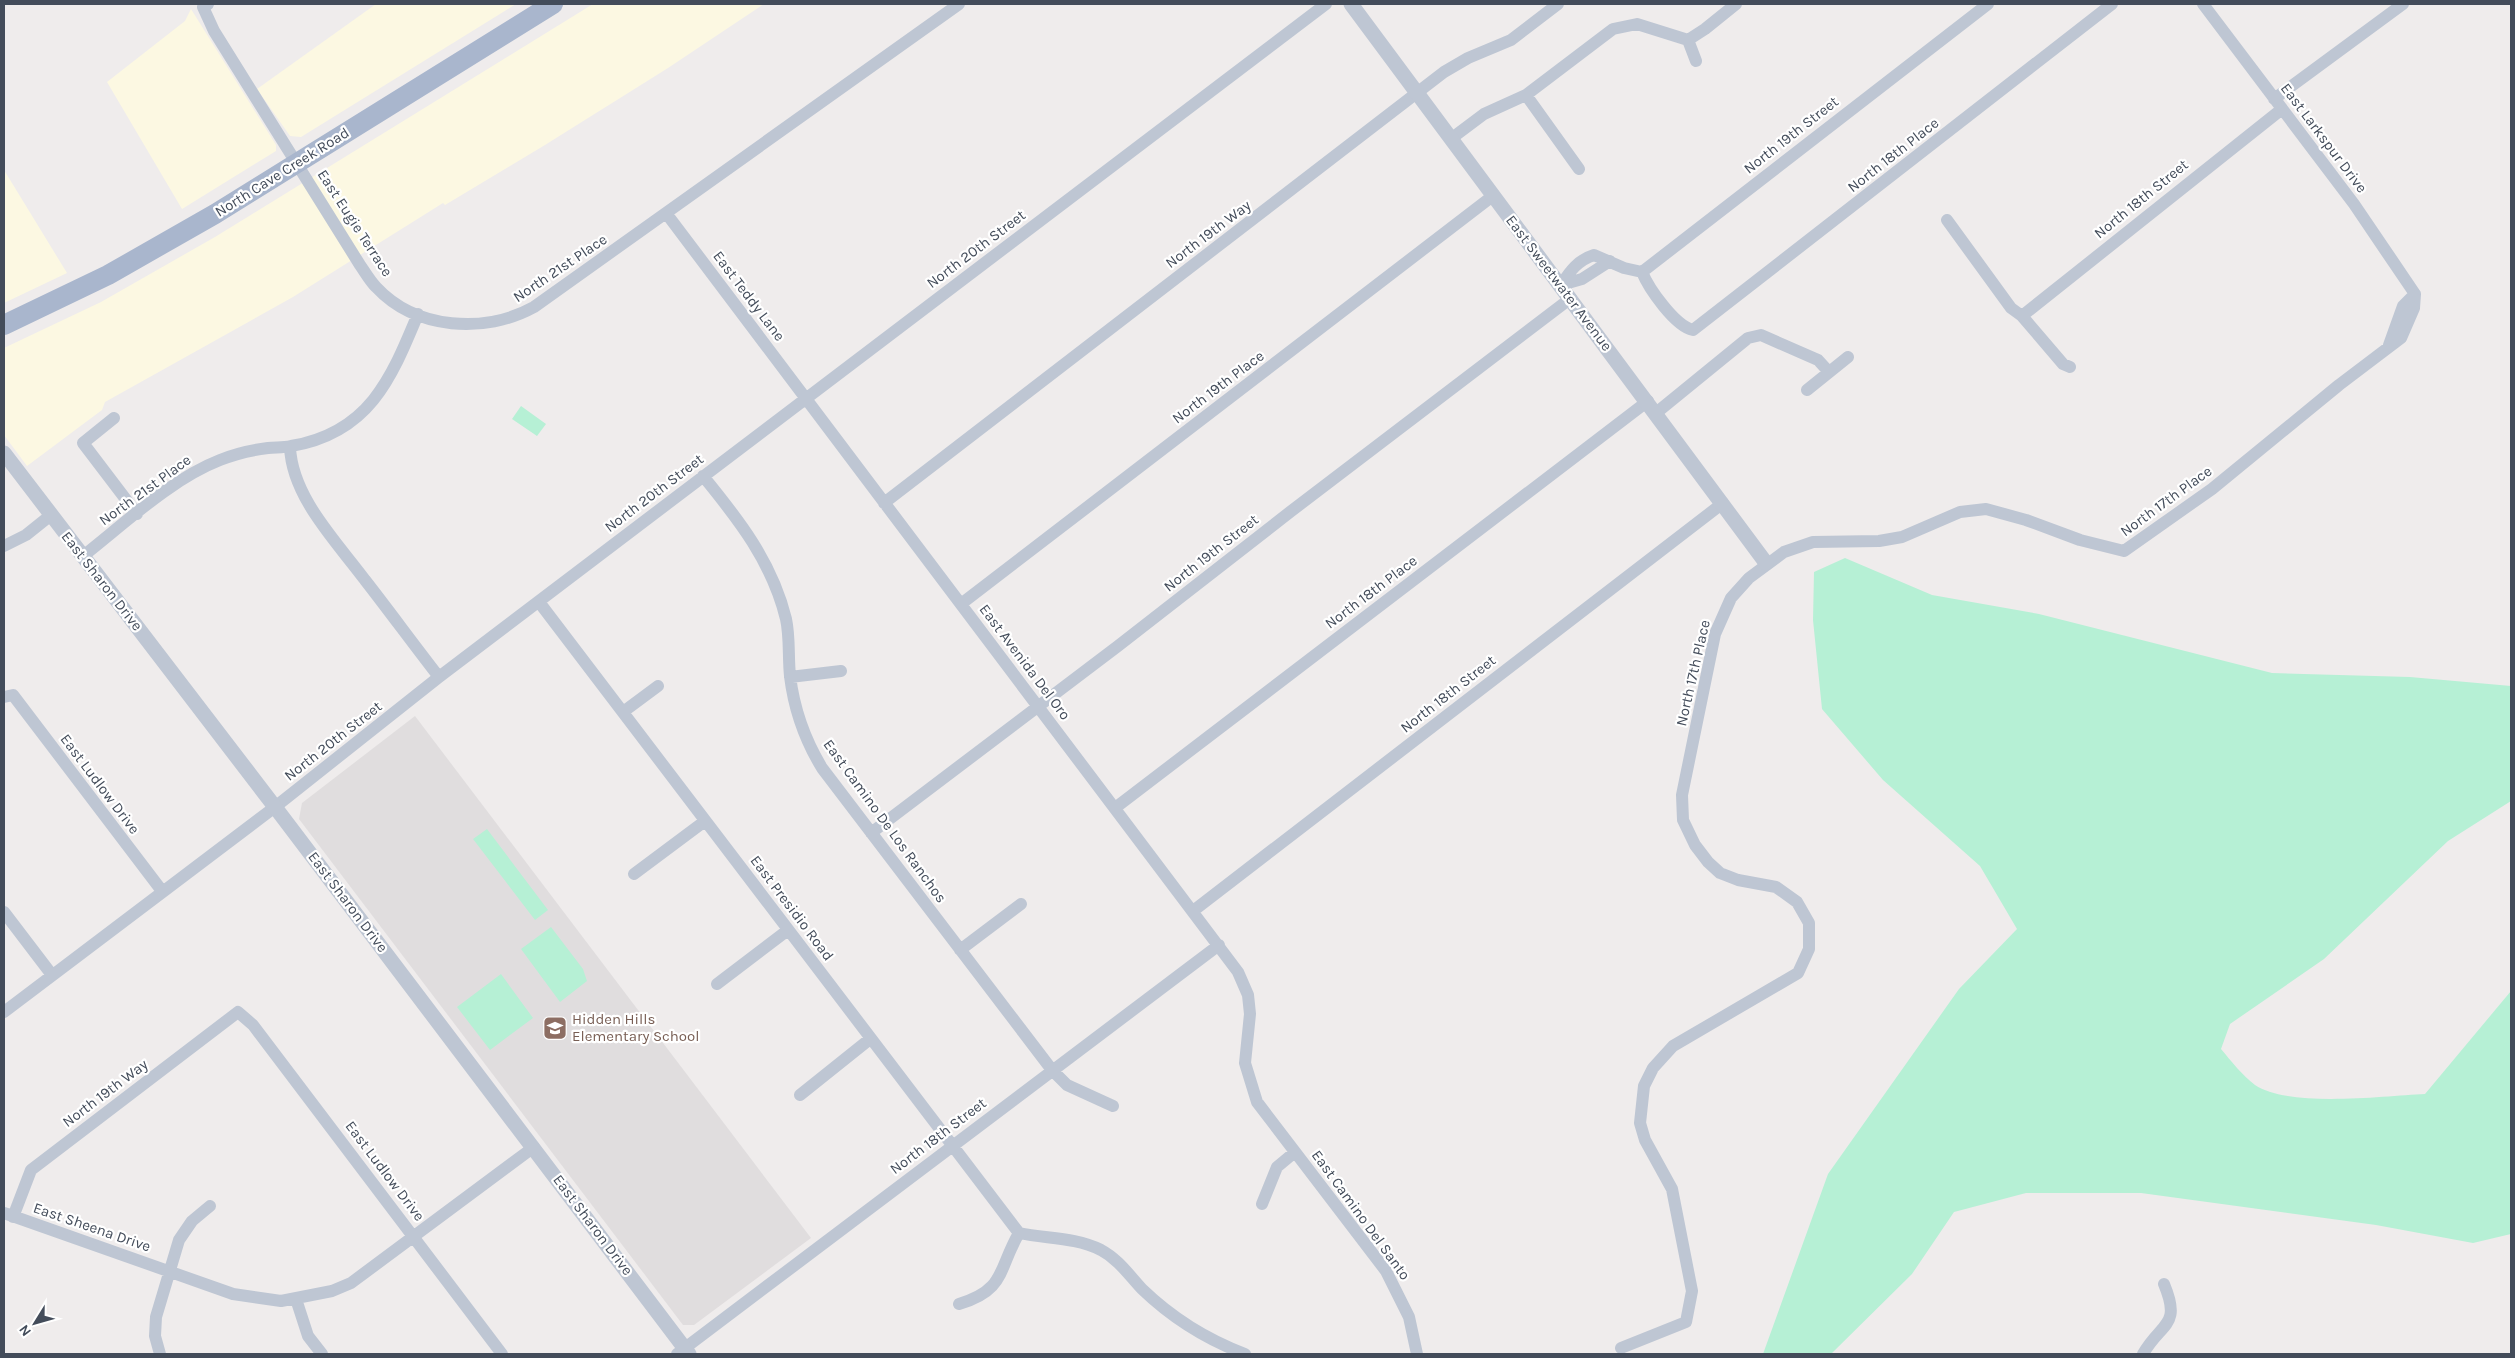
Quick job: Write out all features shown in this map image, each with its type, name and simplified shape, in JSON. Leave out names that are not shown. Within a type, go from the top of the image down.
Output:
[{"type":"main road","name":"North Cave Creek Road","points":[[4,325],[124,266],[228,206],[553,4]]},
{"type":"street","name":"North 21st Place","points":[[83,556],[194,473],[219,460],[249,451],[290,447],[337,431],[373,402],[386,384],[418,314],[446,323],[477,324],[498,322],[534,308],[959,4]]},
{"type":"street","name":"North 20th Street","points":[[4,1012],[162,891],[276,807],[439,677],[1326,4]]},
{"type":"street","name":"East Sweetwater Avenue","points":[[1352,4],[1766,563]]},
{"type":"street","name":"North 19th Way","points":[[884,503],[1444,72],[1468,58],[1511,40],[1558,4]]},
{"type":"street","points":[[1688,40],[1736,4]]},
{"type":"street","name":"North 19th Street","points":[[1642,272],[1988,4]]},
{"type":"street","name":"North 18th Place","points":[[1642,272],[1673,318],[1687,329],[1693,330],[2112,4]]},
{"type":"street","name":"East Larkspur Drive","points":[[2203,4],[2354,204],[2416,294]]},
{"type":"street","name":"North 18th Street","points":[[2022,316],[2278,104],[2403,4]]},
{"type":"street","name":"East Eugie Terrace","points":[[205,6],[214,31],[376,287],[392,301],[418,314]]},
{"type":"street","points":[[1452,138],[1484,114],[1526,95],[1613,29],[1637,24],[1688,40]]},
{"type":"street","points":[[1688,40],[1696,61]]},
{"type":"street","points":[[1526,95],[1579,168]]},
{"type":"street","name":"North 19th Place","points":[[961,604],[1494,195]]},
{"type":"street","name":"East Teddy Lane","points":[[666,213],[806,398]]},
{"type":"street","points":[[1947,220],[2011,308],[2022,316],[2063,364],[2070,367]]},
{"type":"street","points":[[1561,285],[1573,267],[1585,258],[1594,255],[1624,268],[1642,272]]},
{"type":"street","name":"North 17th Place","points":[[1620,1348],[1686,1322],[1692,1291],[1672,1189],[1645,1140],[1640,1123],[1644,1086],[1653,1068],[1673,1046],[1798,973],[1809,950],[1809,923],[1797,902],[1776,887],[1738,880],[1720,873],[1695,845],[1683,820],[1682,795],[1715,634],[1731,598],[1766,563],[1784,552],[1813,542],[1878,541],[1902,537],[1960,512],[1986,509],[2026,520],[2080,540],[2124,551],[2212,489],[2389,345],[2404,306],[2416,294]]},
{"type":"street","name":"North 19th Street","points":[[871,833],[1571,298]]},
{"type":"street","name":"North 18th Place","points":[[1115,808],[1652,407],[1748,338],[1761,335],[1818,360],[1829,372]]},
{"type":"street","points":[[1806,390],[1848,357]]},
{"type":"street","name":"East Avenida Del Oro","points":[[806,398],[1219,945]]},
{"type":"street","points":[[114,418],[83,443],[137,514]]},
{"type":"street","points":[[290,447],[290,461],[298,482],[315,512],[439,677]]},
{"type":"street","name":"East Sharon Drive","points":[[4,453],[534,1146],[684,1352]]},
{"type":"street","name":"East Camino De Los Ranchos","points":[[703,476],[756,545],[770,570],[786,621],[790,677],[798,714],[806,740],[822,768],[1052,1070],[1067,1085],[1113,1106]]},
{"type":"street","name":"North 18th Street","points":[[1193,911],[1723,503]]},
{"type":"street","points":[[4,546],[26,535],[52,515]]},
{"type":"street","name":"East Presidio Road","points":[[539,602],[1019,1234]]},
{"type":"street","points":[[790,677],[841,671]]},
{"type":"street","points":[[623,712],[658,686]]},
{"type":"street","name":"East Ludlow Drive","points":[[9,696],[162,891]]},
{"type":"street","points":[[634,874],[705,821]]},
{"type":"street","points":[[960,950],[1022,904]]},
{"type":"street","points":[[4,912],[52,975]]},
{"type":"street","points":[[717,984],[788,930]]},
{"type":"street","name":"North 18th Street","points":[[684,1352],[952,1146],[1219,945]]},
{"type":"street","name":"East Camino Del Santo","points":[[1219,945],[1238,972],[1248,995],[1250,1014],[1245,1063],[1249,1083],[1257,1102],[1386,1271],[1409,1317],[1417,1354]]},
{"type":"street","name":"North 19th Way","points":[[8,1215],[32,1170],[238,1012]]},
{"type":"street","name":"East Ludlow Drive","points":[[238,1012],[254,1025],[502,1354]]},
{"type":"street","points":[[800,1094],[870,1039]]},
{"type":"street","points":[[169,1271],[233,1294],[281,1301],[332,1291],[352,1283],[534,1146]]},
{"type":"street","name":"East Camino Del Santo","points":[[1262,1204],[1277,1167],[1295,1152]]},
{"type":"street","points":[[160,1354],[156,1336],[156,1317],[179,1240],[192,1221],[210,1206]]},
{"type":"street","name":"East Sheena Drive","points":[[8,1215],[169,1271]]},
{"type":"street","points":[[959,1304],[978,1298],[992,1287],[1004,1271],[1019,1234],[1070,1239],[1102,1251],[1116,1261],[1143,1289],[1185,1323],[1245,1354]]},
{"type":"street","points":[[2143,1354],[2148,1345],[2170,1321],[2172,1309],[2164,1284]]},
{"type":"street","points":[[296,1298],[308,1336],[322,1354]]},
{"type":"shaded area","points":[[376,4],[516,4],[301,137],[290,136],[257,89]]},
{"type":"shaded area","points":[[593,4],[764,4],[668,68],[545,145],[445,205],[443,203],[293,297],[105,402],[102,410],[27,466],[4,435],[4,348],[101,302],[215,237]]},
{"type":"shaded area","points":[[191,9],[276,145],[276,151],[182,209],[107,82],[185,21]]},
{"type":"shaded area","points":[[4,170],[67,273],[4,303]]},
{"type":"shaded area","name":"Hidden Hills Elementary School","points":[[415,716],[811,1238],[694,1325],[683,1325],[299,819],[302,803]]},
{"type":"green space","points":[[521,406],[546,424],[537,436],[512,419]]},
{"type":"green space","points":[[1845,558],[1932,595],[2039,614],[2272,673],[2410,677],[2511,686],[2511,801],[2448,841],[2324,959],[2230,1024],[2221,1049],[2255,1085],[2270,1092],[2290,1096],[2337,1099],[2425,1094],[2511,991],[2511,1234],[2473,1243],[2376,1225],[2141,1193],[2026,1193],[1954,1212],[1912,1274],[1831,1354],[1763,1354],[1828,1174],[1959,989],[2017,929],[1980,866],[1883,780],[1822,709],[1813,620],[1814,572]]},
{"type":"green space","points":[[487,829],[548,910],[535,920],[473,839]]},
{"type":"green space","points":[[551,927],[583,969],[587,981],[560,1002],[521,949]]},
{"type":"green space","points":[[501,974],[533,1018],[490,1050],[457,1007]]},
{"type":"place","name":"Hidden Hills Elementary School","points":[[555,1028]]}]
